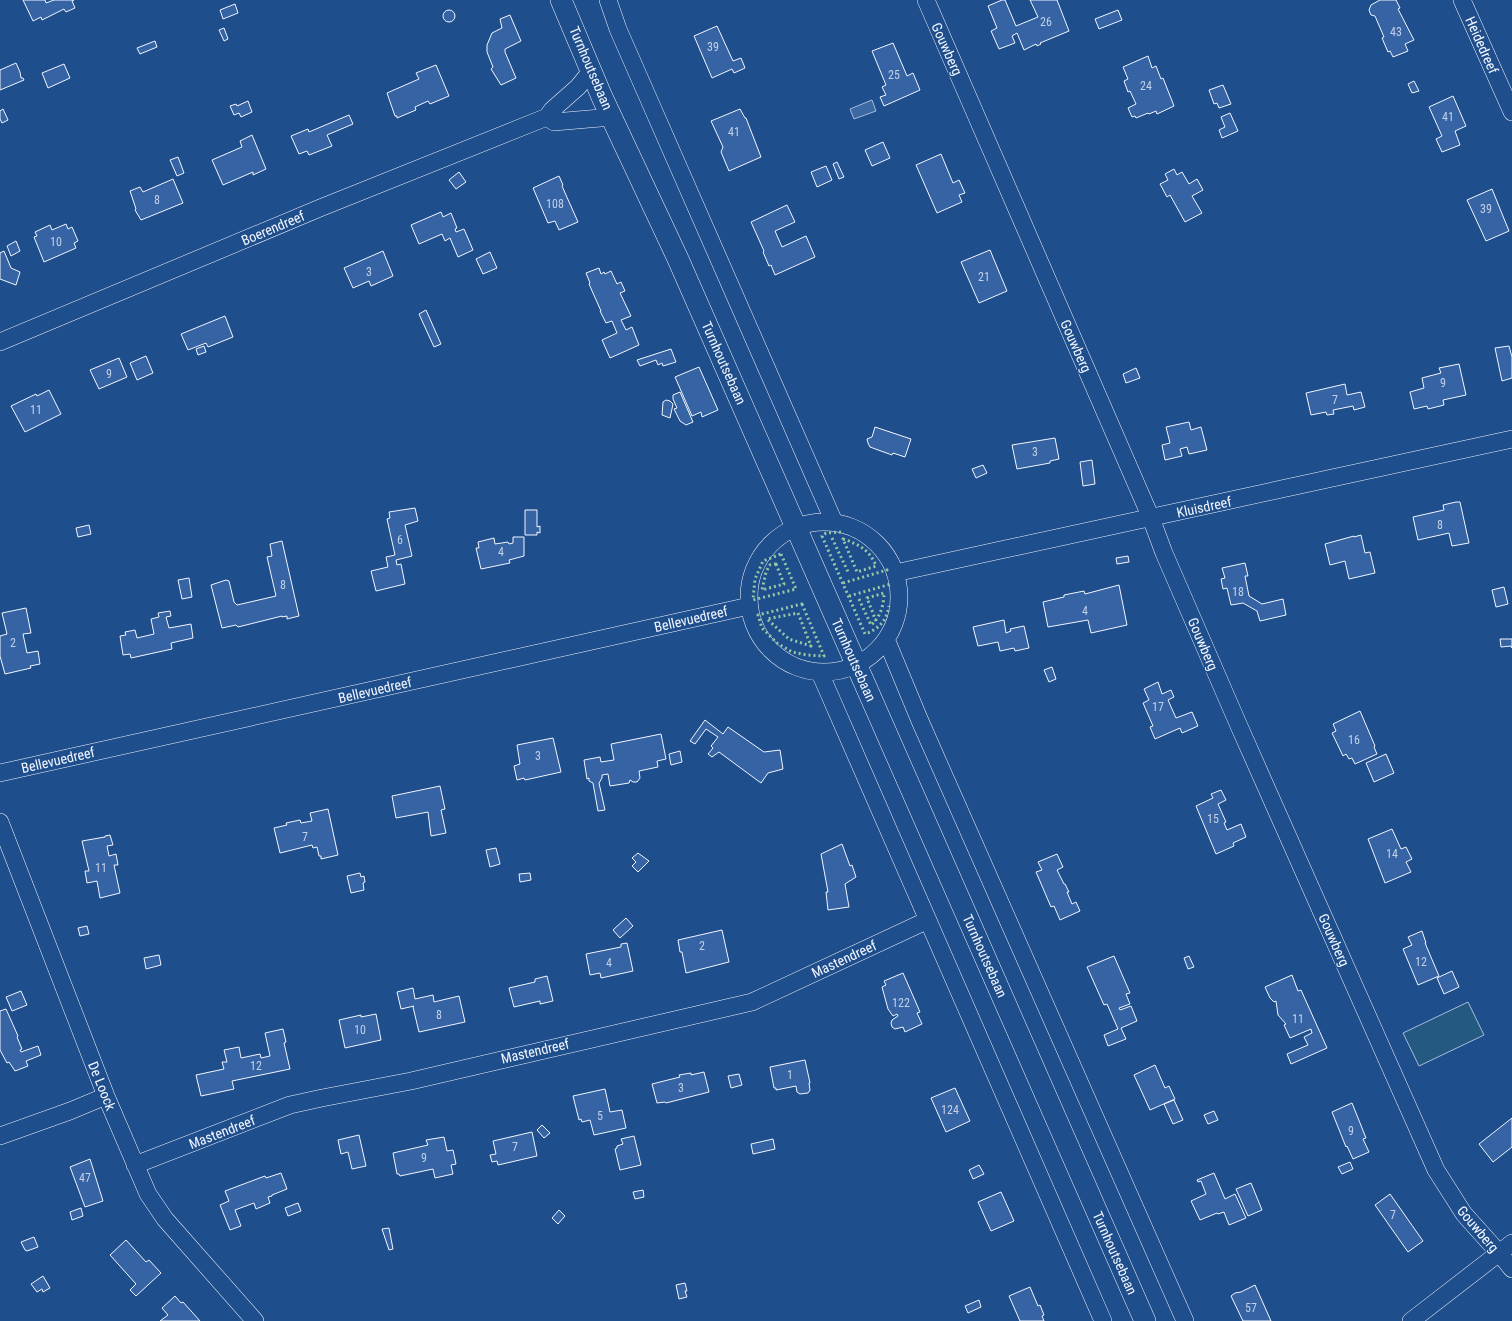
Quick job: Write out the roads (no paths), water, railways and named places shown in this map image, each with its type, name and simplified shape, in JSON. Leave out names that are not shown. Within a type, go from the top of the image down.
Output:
[{"type":"main road","name":"Turnhoutsebaan","points":[[561,0],[591,71],[678,259],[1145,1321]]},
{"type":"street","points":[[608,0],[618,29],[834,522]]},
{"type":"street","name":"Gouwberg","points":[[926,0],[1152,518],[1164,554],[1436,1170],[1464,1214],[1506,1248],[1512,1270]]},
{"type":"street","name":"Heidedreef","points":[[1462,0],[1512,112]]},
{"type":"street","name":"Boerendreef","points":[[0,342],[313,211],[547,117],[552,110],[578,87],[591,71]]},
{"type":"street","points":[[547,117],[554,122],[612,117]]},
{"type":"street","name":"Kluisdreef","points":[[896,573],[1512,439]]},
{"type":"street","points":[[815,522],[834,522],[854,528],[872,539],[886,554],[896,573],[899,596],[896,618],[886,639],[873,654],[856,665],[820,674],[800,669],[776,655],[758,633],[749,606],[749,587],[754,567],[764,550],[779,536],[796,527],[815,522]]},
{"type":"street","name":"Bellevuedreef","points":[[0,773],[749,606]]},
{"type":"street","points":[[886,639],[920,720],[1185,1321]]},
{"type":"street","points":[[820,674],[1103,1321]]},
{"type":"street","name":"De Loock","points":[[0,822],[106,1096],[148,1194],[165,1219],[255,1321]]},
{"type":"street","name":"Mastendreef","points":[[135,1165],[290,1105],[411,1081],[752,1002],[928,920]]},
{"type":"street","points":[[0,1136],[70,1111],[106,1096]]},
{"type":"street","points":[[1411,1321],[1506,1248]]}]
